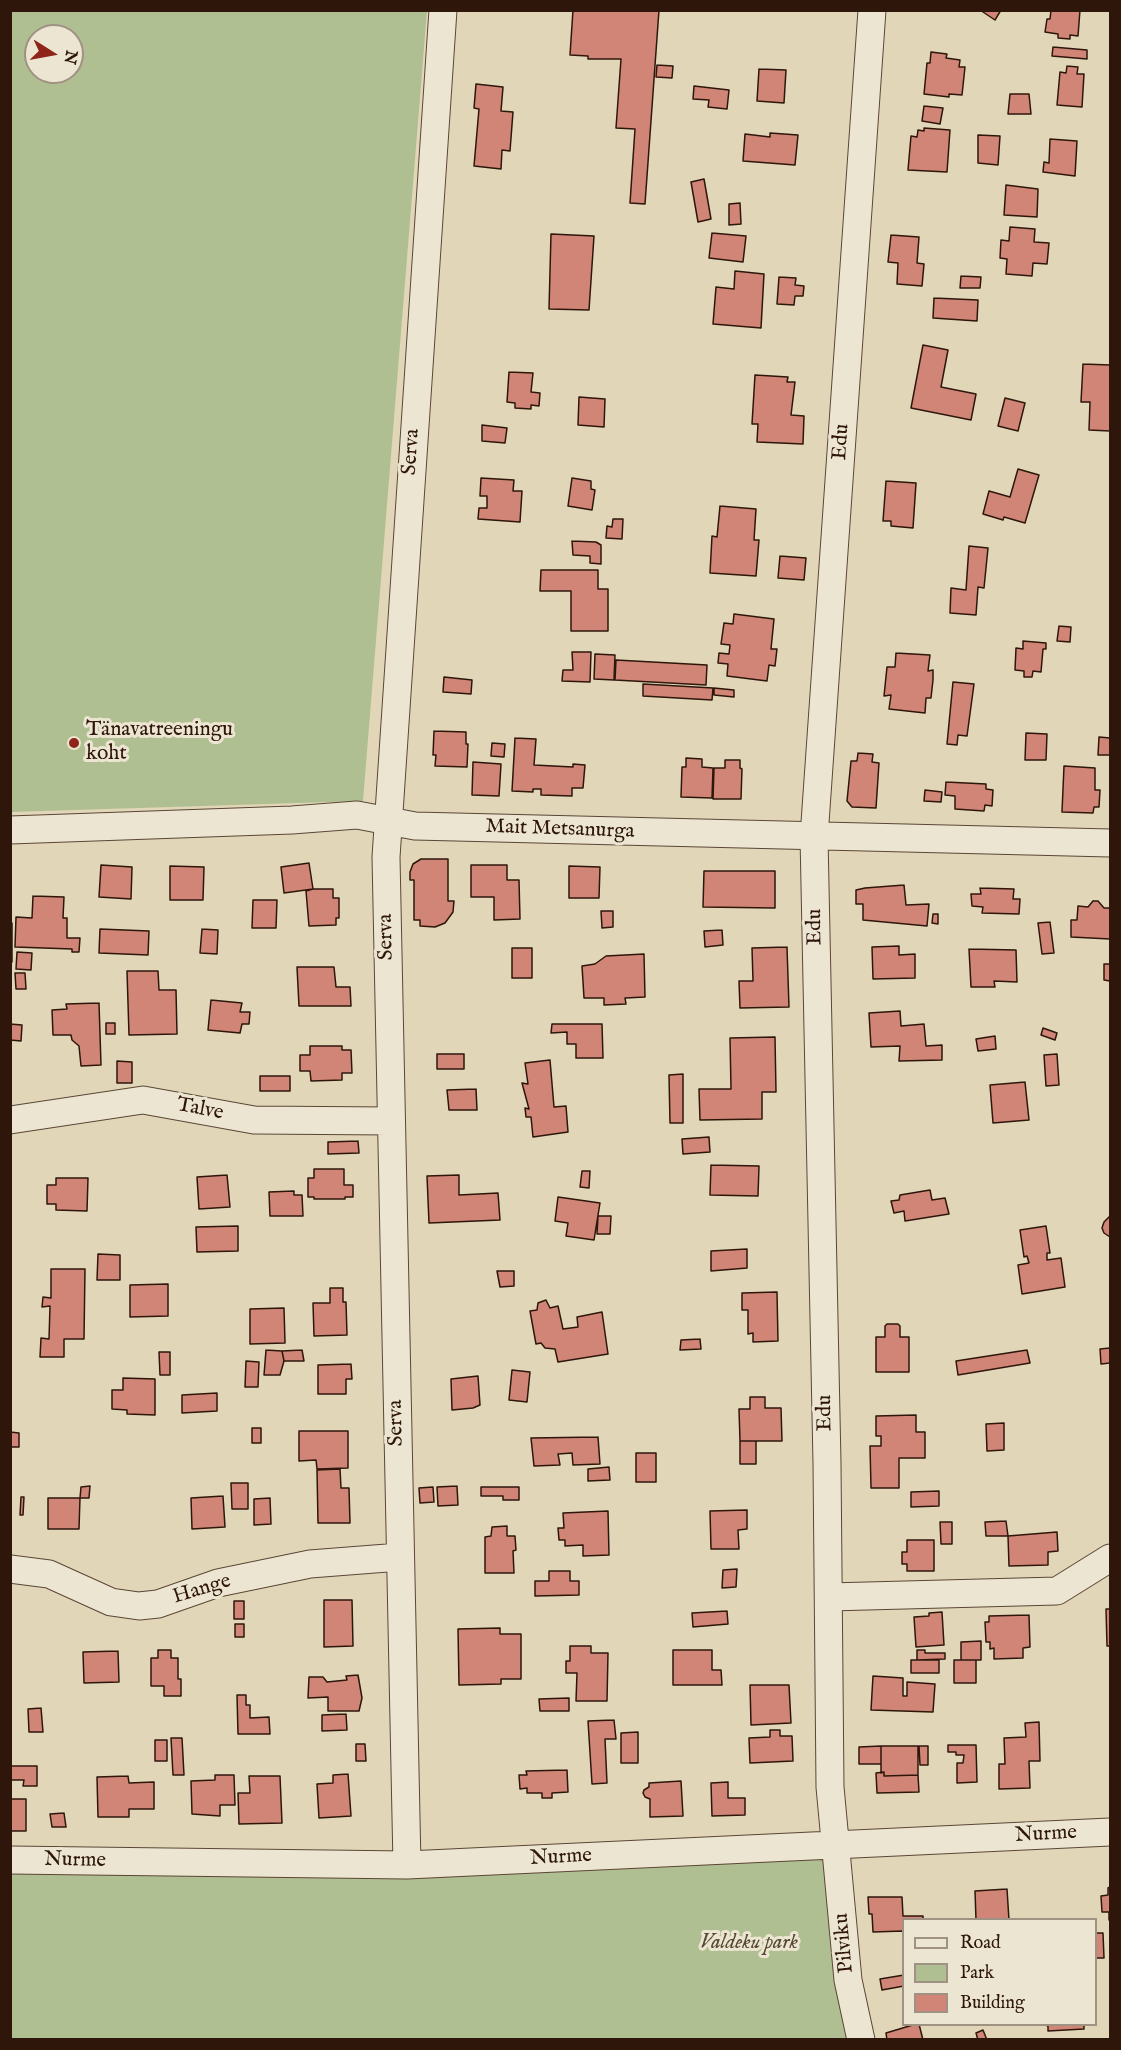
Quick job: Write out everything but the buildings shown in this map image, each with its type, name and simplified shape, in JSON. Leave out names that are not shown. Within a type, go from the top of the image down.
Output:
[{"type":"street","name":"Serva","points":[[407,1865],[386,857],[443,10]]},
{"type":"street","name":"Edu","points":[[837,1846],[830,1787],[814,837],[872,10]]},
{"type":"street","name":"Mait Metsanurga","points":[[10,830],[292,820],[357,815],[415,826],[1110,843]]},
{"type":"street","name":"Talve","points":[[10,1120],[143,1100],[254,1120],[391,1121]]},
{"type":"street","name":"Hange","points":[[10,1569],[49,1574],[111,1602],[140,1606],[158,1604],[218,1583],[310,1564],[400,1557]]},
{"type":"street","points":[[828,1597],[1057,1591],[1110,1558]]},
{"type":"street","name":"Nurme","points":[[10,1860],[407,1865],[1110,1832]]},
{"type":"street","name":"Pilviku","points":[[837,1846],[848,1980],[861,2040]]},
{"type":"green space","points":[[10,11],[427,11],[363,801],[11,812]]},
{"type":"green space","name":"Valdeku park","points":[[837,1846],[861,2040],[11,2040],[11,1860]]},
{"type":"place","name":"Tänavatreeningu koht","points":[[74,743]]}]
